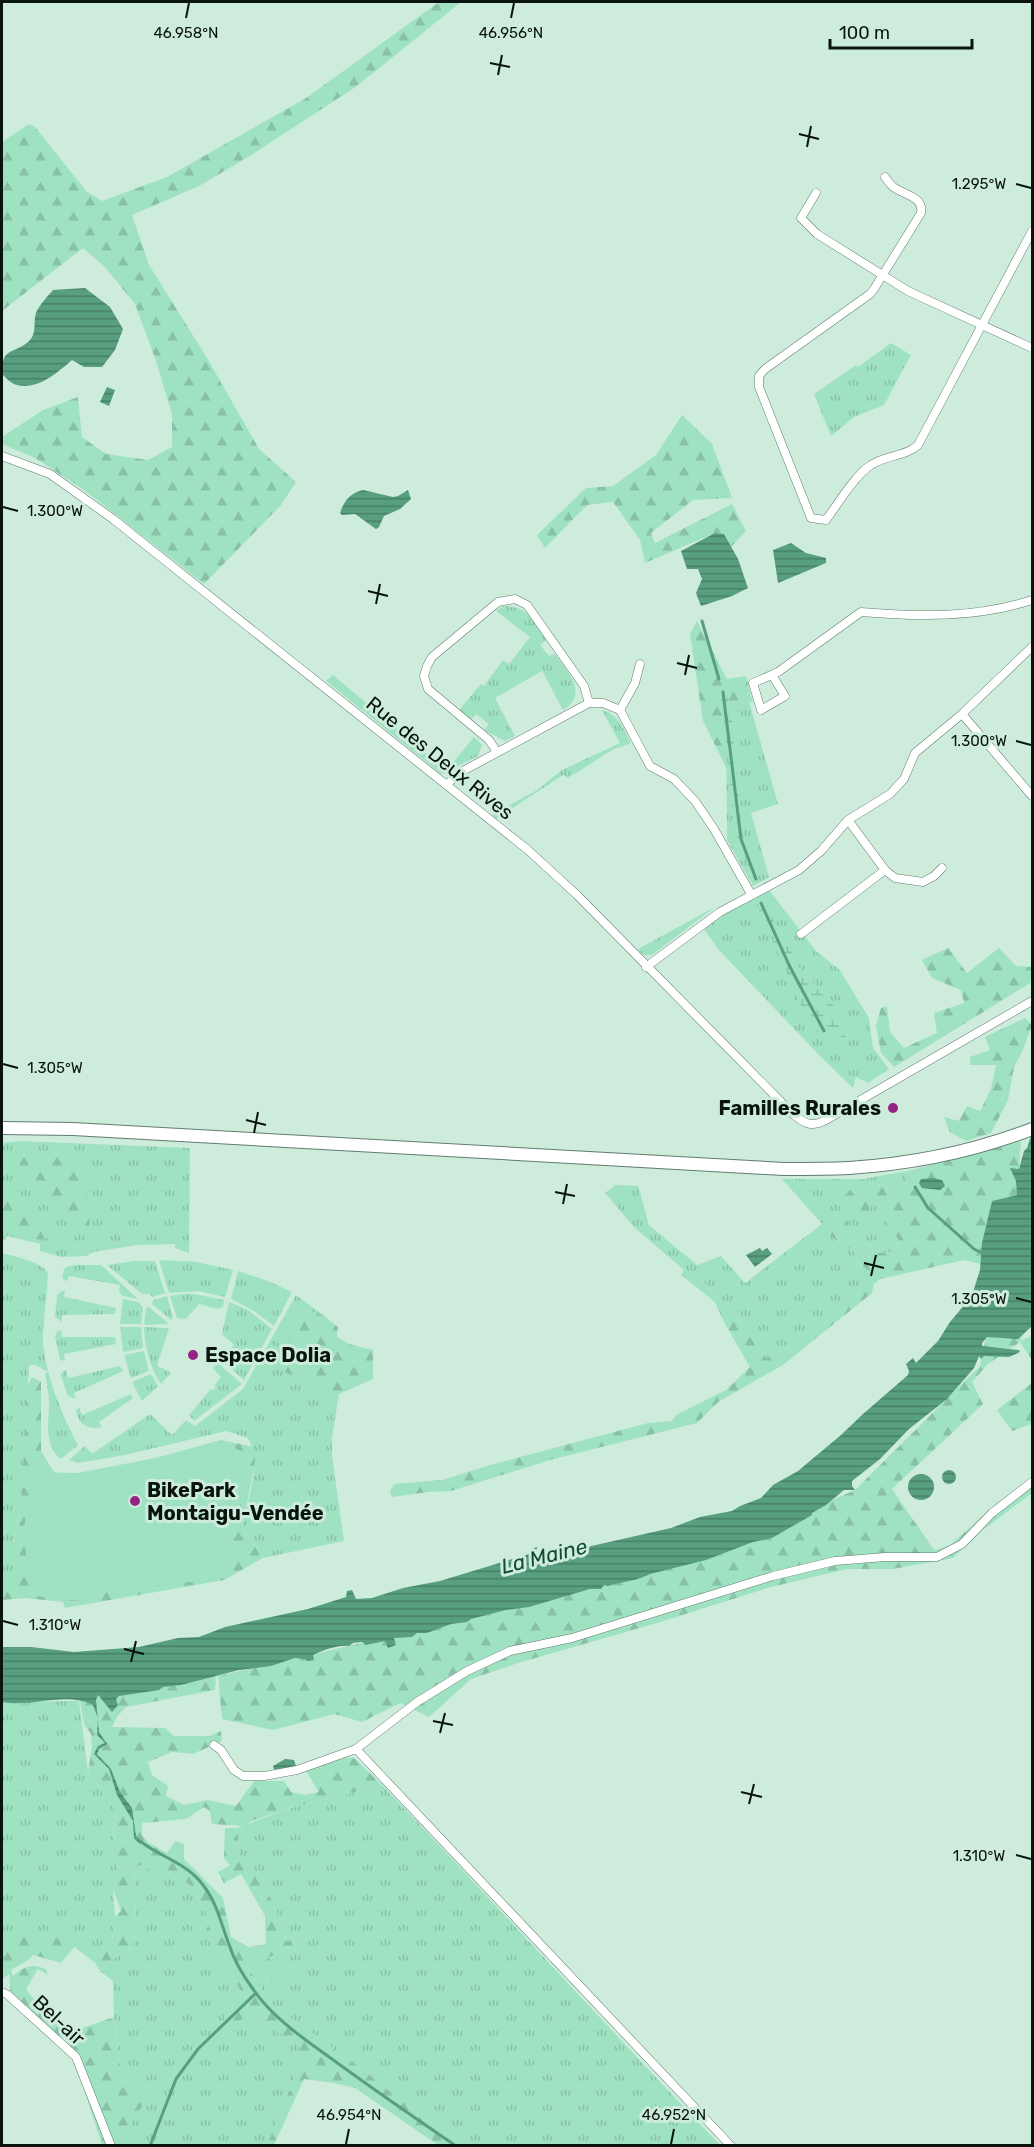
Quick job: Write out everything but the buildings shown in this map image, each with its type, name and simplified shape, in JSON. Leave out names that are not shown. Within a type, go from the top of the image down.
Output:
[{"type":"main road","points":[[2,1128],[73,1129],[784,1169],[849,1168],[913,1160],[988,1143],[1032,1129]]},
{"type":"main road","points":[[2,1133],[16,1129]]},
{"type":"street","points":[[885,177],[893,187],[919,201],[922,207],[921,213],[870,294],[765,369],[759,376],[759,387],[811,518],[826,520],[871,464],[911,451],[918,445],[1032,231]]},
{"type":"street","points":[[816,192],[801,218],[817,234],[908,291],[1032,348]]},
{"type":"street","name":"Rue des Deux Rives","points":[[2,456],[51,474],[113,519],[536,857],[577,895],[646,968],[794,1115],[809,1126],[823,1122],[1032,1001]]},
{"type":"street","points":[[497,752],[489,740],[428,689],[424,676],[426,666],[432,657],[498,602],[515,599],[527,605],[584,686],[589,703]]},
{"type":"street","points":[[772,675],[784,696],[761,710],[753,682],[772,675],[861,612],[906,616],[960,615],[1017,605],[1032,600]]},
{"type":"street","points":[[646,968],[720,912],[799,870],[821,851],[848,820],[890,794],[904,779],[915,753],[962,714],[1032,647]]},
{"type":"street","points":[[620,710],[635,684],[640,664]]},
{"type":"street","points":[[446,785],[461,772],[589,703],[603,704],[620,710],[650,766],[674,779],[695,801],[714,829],[751,894]]},
{"type":"street","points":[[962,714],[1032,796]]},
{"type":"street","points":[[848,820],[885,870],[895,878],[923,882],[942,868]]},
{"type":"street","points":[[801,934],[885,870]]},
{"type":"street","points":[[214,1745],[221,1750],[234,1770],[243,1776],[264,1776],[297,1770],[356,1749],[437,1690],[467,1671],[510,1651],[572,1638],[773,1576],[835,1561],[885,1557],[938,1557],[962,1544],[992,1513],[1032,1482]]},
{"type":"street","points":[[356,1749],[731,2145]]},
{"type":"street","name":"Bel-air","points":[[2,1992],[76,2057],[111,2145]]},
{"type":"green space","points":[[439,2],[461,2],[357,86],[253,154],[199,186],[132,215],[149,265],[207,358],[259,449],[296,482],[281,505],[204,584],[84,490],[35,458],[2,444],[2,437],[43,410],[78,397],[82,437],[106,454],[148,460],[172,447],[172,414],[135,304],[105,267],[83,248],[2,311],[2,142],[29,124],[35,127],[87,192],[102,201],[167,177],[306,98]]},
{"type":"green space","points":[[891,343],[911,355],[884,405],[854,417],[831,436],[814,394]]},
{"type":"green space","points":[[682,415],[712,444],[732,498],[693,500],[651,533],[655,543],[732,504],[746,531],[731,547],[724,534],[715,533],[645,563],[640,540],[613,502],[587,505],[545,548],[537,535],[586,488],[613,486],[656,455]]},
{"type":"green space","points":[[503,606],[519,608],[533,620],[546,640],[540,645],[549,656],[555,654],[574,682],[575,690],[575,697],[563,710],[542,671],[495,698],[515,736],[505,741],[484,730],[489,724],[476,714],[471,720],[459,710],[481,684],[484,686],[503,660],[509,664],[530,637],[496,611]]},
{"type":"green space","points":[[697,621],[727,679],[746,676],[753,703],[739,700],[729,705],[731,777],[703,721],[690,634]]},
{"type":"green space","points":[[333,675],[443,767],[449,767],[474,737],[482,745],[478,756],[441,774],[326,681]]},
{"type":"green space","points":[[725,692],[731,708],[742,833],[750,858],[746,860],[736,833],[731,800],[721,694]]},
{"type":"green space","points":[[739,697],[748,698],[778,804],[751,813],[769,877],[753,886],[727,840],[726,705]]},
{"type":"green space","points":[[602,710],[617,719],[631,743],[612,750],[568,778],[563,775],[496,819],[492,815],[537,790],[562,770],[620,743]]},
{"type":"green space","points":[[769,890],[816,951],[840,970],[869,1018],[873,1048],[889,1069],[868,1083],[856,1077],[853,1088],[718,949],[704,929],[722,915]]},
{"type":"green space","points":[[764,898],[777,929],[799,967],[836,1008],[844,1025],[846,1042],[844,1047],[839,1047],[832,1031],[827,1026],[815,1033],[756,903]]},
{"type":"green space","points":[[715,907],[652,955],[644,955],[638,949]]},
{"type":"green space","points":[[948,948],[967,973],[999,948],[1016,966],[1032,967],[1032,982],[894,1067],[881,1053],[876,1026],[881,1008],[887,1006],[890,1032],[904,1048],[937,1033],[934,1013],[964,1003],[961,990],[932,978],[922,960]]},
{"type":"green space","points":[[1025,1018],[1032,1025],[1014,1067],[1008,1100],[991,1133],[966,1141],[950,1132],[944,1117],[959,1121],[967,1106],[980,1111],[991,1089],[996,1065],[970,1065],[970,1057],[990,1050],[985,1037]]},
{"type":"green space","points":[[20,1141],[190,1148],[189,1253],[175,1248],[175,1244],[137,1245],[93,1252],[87,1256],[61,1257],[40,1251],[40,1244],[7,1236],[5,1240],[2,1238],[2,1143]]},
{"type":"green space","points":[[1021,1141],[1017,1195],[992,1201],[981,1264],[964,1260],[880,1279],[858,1263],[856,1253],[832,1237],[822,1224],[835,1210],[846,1216],[850,1230],[876,1253],[893,1252],[900,1242],[874,1203],[861,1219],[846,1210],[844,1196],[862,1179],[905,1193],[908,1171]]},
{"type":"green space","points":[[82,1157],[91,1235],[2,1160],[2,1158]]},
{"type":"green space","points":[[908,1171],[905,1193],[862,1179]]},
{"type":"green space","points":[[782,1179],[862,1179],[900,1242],[893,1252],[876,1253],[850,1230],[846,1216],[832,1237],[856,1253],[858,1263],[880,1279],[804,1341],[766,1358],[749,1333],[704,1282],[684,1270],[635,1228],[605,1193],[615,1185],[638,1186],[649,1225],[697,1265],[721,1256],[745,1283],[822,1224]]},
{"type":"green space","points":[[2,1196],[49,1238],[30,1240],[2,1231]]},
{"type":"green space","points":[[2,1253],[33,1262],[47,1272],[43,1341],[47,1368],[55,1394],[78,1445],[61,1459],[55,1454],[48,1434],[49,1400],[45,1374],[48,1372],[35,1365],[29,1365],[22,1490],[14,1545],[14,1576],[2,1578]]},
{"type":"green space","points":[[159,1260],[196,1262],[233,1270],[225,1297],[198,1291],[169,1293]]},
{"type":"green space","points":[[155,1261],[165,1293],[152,1297],[150,1294],[142,1294],[107,1265]]},
{"type":"green space","points":[[78,1265],[101,1265],[138,1299],[123,1296],[119,1292],[120,1285],[69,1276],[67,1281],[64,1280],[62,1277],[64,1269]]},
{"type":"green space","points":[[684,1270],[704,1282],[749,1333],[766,1358],[804,1341],[874,1282],[872,1293],[783,1365],[718,1402],[697,1423],[550,1460],[451,1491],[392,1497],[390,1491],[394,1484],[442,1480],[648,1423],[672,1421],[676,1415],[726,1390],[750,1367],[715,1302],[681,1275]]},
{"type":"green space","points":[[238,1271],[292,1292],[274,1326],[254,1311],[231,1299]]},
{"type":"green space","points":[[65,1291],[64,1297],[116,1308],[115,1314],[62,1315],[62,1322],[55,1317],[57,1295]]},
{"type":"green space","points":[[182,1294],[224,1300],[223,1307],[217,1309],[199,1304],[186,1319],[177,1318],[170,1296]]},
{"type":"green space","points":[[296,1295],[323,1315],[298,1308],[284,1331],[293,1345],[284,1353],[319,1389],[335,1396],[339,1394],[332,1438],[332,1456],[344,1541],[263,1558],[242,1528],[254,1470],[252,1448],[248,1438],[226,1431],[125,1455],[78,1463],[69,1460],[85,1446],[92,1454],[150,1414],[172,1435],[186,1420],[195,1426],[243,1389]]},
{"type":"green space","points":[[167,1296],[173,1318],[171,1320],[152,1304],[153,1300]]},
{"type":"green space","points":[[123,1299],[138,1302],[143,1308],[141,1324],[120,1324]]},
{"type":"green space","points":[[229,1302],[248,1310],[272,1329],[244,1380],[221,1360],[234,1345],[222,1334]]},
{"type":"green space","points":[[149,1307],[169,1324],[144,1325],[146,1308]]},
{"type":"green space","points":[[298,1308],[323,1315],[338,1327],[337,1337],[349,1344],[373,1350],[373,1379],[335,1396],[319,1389],[301,1370],[291,1375],[281,1370],[274,1362],[280,1352],[284,1353],[293,1346],[284,1331]]},
{"type":"green space","points":[[1032,1318],[1020,1341],[1032,1336],[1032,1360],[1020,1342],[988,1364],[972,1382],[983,1404],[892,1489],[934,1550],[949,1546],[997,1503],[1032,1477],[1032,1493],[983,1530],[953,1558],[893,1569],[847,1569],[771,1587],[518,1663],[471,1679],[429,1717],[400,1703],[362,1722],[334,1714],[273,1730],[222,1719],[218,1676],[489,1614],[753,1535],[855,1490],[980,1366],[987,1332]]},
{"type":"green space","points":[[120,1327],[141,1327],[143,1348],[123,1352]]},
{"type":"green space","points":[[144,1327],[169,1328],[157,1366],[169,1371],[170,1374],[161,1384],[148,1356]]},
{"type":"green space","points":[[61,1330],[62,1337],[115,1337],[116,1344],[64,1354],[65,1361],[60,1360],[55,1336]]},
{"type":"green space","points":[[288,1337],[293,1345],[284,1353],[280,1352],[277,1339],[282,1342]]},
{"type":"green space","points":[[144,1351],[149,1371],[131,1378],[124,1355]]},
{"type":"green space","points":[[218,1363],[242,1384],[194,1421],[189,1415],[210,1390],[215,1389],[215,1384],[221,1377],[213,1368]]},
{"type":"green space","points":[[120,1366],[123,1371],[74,1393],[76,1399],[68,1396],[61,1376],[63,1371],[66,1370],[68,1378]]},
{"type":"green space","points":[[151,1374],[158,1386],[142,1401],[132,1382]]},
{"type":"green space","name":"BikePark Montaigu-Vendée","points":[[32,1377],[41,1382],[41,1451],[54,1472],[51,1487],[221,1440],[254,1447],[255,1462],[242,1528],[263,1558],[224,1580],[65,1608],[63,1602],[25,1598],[2,1600],[2,1578],[14,1575],[14,1545],[22,1490],[27,1386]]},
{"type":"green space","points":[[1032,1383],[1032,1424],[1012,1431],[997,1410]]},
{"type":"green space","points":[[131,1394],[133,1398],[99,1422],[102,1427],[89,1427],[77,1416],[76,1411],[79,1407],[82,1415]]},
{"type":"green space","name":"BikePark Montaigu-Vendée","points":[[221,1440],[249,1456],[227,1576],[220,1579],[110,1590],[82,1600],[29,1595],[24,1529],[33,1472],[78,1473],[170,1455]]},
{"type":"green space","points":[[216,1669],[215,1690],[126,1707],[112,1727],[165,1728],[174,1736],[210,1736],[221,1731],[222,1741],[193,1754],[172,1752],[148,1762],[152,1775],[168,1786],[166,1796],[184,1805],[208,1800],[236,1806],[254,1781],[284,1781],[291,1792],[305,1795],[319,1792],[306,1771],[345,1757],[354,1758],[382,1785],[290,1808],[251,1821],[245,1826],[212,1824],[210,1811],[204,1807],[186,1819],[142,1823],[142,1835],[149,1843],[167,1853],[175,1841],[184,1844],[184,1859],[223,1898],[231,1937],[249,1947],[266,1944],[265,1916],[241,1874],[224,1883],[218,1872],[230,1865],[224,1858],[225,1828],[237,1828],[240,1855],[263,1881],[281,1922],[286,1941],[308,1939],[268,1958],[283,1969],[283,1985],[271,1983],[256,1963],[249,1969],[270,2003],[362,2069],[419,2115],[465,2145],[438,2145],[355,2088],[304,2079],[274,2145],[267,2145],[298,2069],[300,2047],[268,2026],[246,2017],[229,2026],[224,2017],[242,1993],[227,1967],[215,1959],[206,1930],[211,1920],[189,1884],[166,1872],[155,1875],[144,1865],[134,1866],[136,1922],[133,1946],[110,1961],[100,1971],[95,1963],[97,1954],[111,1950],[115,1917],[121,1911],[113,1889],[119,1871],[112,1856],[116,1810],[88,1772],[92,1747],[91,1734],[84,1724],[78,1690]]},
{"type":"green space","points":[[79,1701],[88,1772],[116,1810],[112,1856],[119,1871],[113,1889],[115,1917],[111,1950],[98,1954],[95,1963],[65,1939],[2,1964],[2,1702]]},
{"type":"green space","points":[[382,1785],[720,2145],[465,2145],[419,2115],[362,2069],[270,2003],[249,1969],[256,1963],[271,1983],[268,1958],[306,1940],[286,1941],[281,1922],[263,1882],[240,1855],[237,1828],[290,1808]]},
{"type":"green space","points":[[144,1865],[155,1875],[166,1872],[189,1884],[211,1920],[227,1967],[242,1993],[224,2017],[229,2025],[246,2017],[268,2025],[300,2047],[298,2069],[267,2145],[130,2146],[121,2141],[121,2073],[114,2017],[113,1981],[100,1971],[110,1961],[133,1946],[136,1922],[134,1866]]},
{"type":"green space","points":[[24,1935],[65,1939],[75,1946],[61,1963],[33,1955],[11,1970],[13,1976],[28,1966],[46,1969],[48,1975],[38,1969],[26,1989],[39,2006],[55,2019],[63,2039],[11,1996],[9,1974],[2,1980],[2,1966],[6,1954]]},
{"type":"green space","points":[[114,2017],[121,2073],[152,2088],[122,2141],[130,2145],[102,2145],[66,2034]]},
{"type":"water","points":[[85,288],[110,307],[123,329],[115,350],[102,367],[84,367],[72,360],[40,383],[25,386],[9,381],[2,374],[4,359],[7,354],[30,340],[39,307],[53,290]]},
{"type":"water","points":[[107,387],[115,390],[109,406],[100,402]]},
{"type":"water","points":[[363,490],[393,497],[408,490],[411,499],[400,509],[384,516],[376,529],[355,514],[342,515],[340,513],[348,498]]},
{"type":"water","points":[[715,533],[724,534],[738,559],[748,588],[701,606],[696,593],[702,579],[698,569],[687,569],[681,551]]},
{"type":"water","points":[[791,543],[806,553],[826,558],[826,563],[778,583],[773,550]]},
{"type":"water","name":"La Maine","points":[[1032,1133],[1032,1326],[1018,1339],[987,1337],[982,1343],[982,1346],[1019,1350],[1020,1352],[1009,1357],[984,1356],[981,1359],[979,1356],[974,1368],[947,1399],[909,1429],[880,1459],[852,1481],[855,1490],[844,1490],[812,1515],[772,1538],[753,1542],[706,1560],[608,1586],[604,1585],[601,1589],[590,1589],[529,1607],[506,1610],[467,1622],[451,1624],[427,1633],[417,1633],[412,1637],[394,1638],[396,1645],[388,1648],[385,1641],[366,1645],[362,1642],[353,1643],[349,1646],[335,1647],[317,1653],[313,1655],[314,1660],[295,1658],[271,1666],[239,1670],[181,1685],[163,1687],[159,1690],[119,1696],[116,1699],[118,1705],[112,1712],[98,1695],[96,1700],[98,1717],[93,1705],[71,1699],[25,1703],[2,1702],[2,1647],[31,1647],[74,1652],[139,1647],[178,1638],[199,1637],[225,1627],[308,1609],[346,1597],[347,1591],[352,1590],[356,1599],[372,1598],[403,1588],[440,1581],[529,1554],[537,1547],[536,1552],[545,1554],[565,1552],[671,1528],[700,1517],[732,1511],[761,1498],[773,1485],[798,1471],[841,1435],[908,1375],[906,1364],[913,1358],[916,1363],[938,1341],[973,1292],[980,1270],[982,1243],[992,1201],[1017,1195],[1016,1181],[1010,1168],[1019,1169]]},
{"type":"water","points":[[921,1179],[942,1180],[945,1186],[940,1190],[922,1188],[919,1183]]},
{"type":"water","points":[[760,1248],[762,1251],[767,1248],[772,1254],[755,1267],[746,1255]]},
{"type":"water","points":[[946,1470],[952,1470],[956,1477],[952,1484],[946,1484],[942,1480],[942,1474]]},
{"type":"water","points":[[921,1474],[930,1478],[934,1487],[930,1496],[921,1500],[912,1496],[908,1487],[912,1478]]},
{"type":"water","points":[[98,1720],[99,1732],[107,1744],[99,1749],[97,1754],[111,1769],[120,1792],[132,1808],[136,1836],[142,1841],[140,1844],[134,1838],[133,1821],[117,1795],[109,1769],[94,1754],[98,1746],[105,1743],[97,1735]]},
{"type":"water","points":[[285,1759],[294,1760],[296,1766],[275,1772],[273,1766]]},
{"type":"waterway","points":[[702,621],[719,679]]},
{"type":"waterway","points":[[723,692],[741,839],[756,879]]},
{"type":"waterway","points":[[761,903],[789,965],[824,1031]]},
{"type":"waterway","points":[[915,1187],[928,1208],[974,1249],[984,1254]]},
{"type":"waterway","points":[[140,1841],[197,1877],[216,1907],[240,1969],[271,2011],[307,2041],[456,2146]]},
{"type":"waterway","points":[[150,2146],[176,2079],[198,2049],[256,1993]]},
{"type":"place","name":"Familles Rurales","points":[[893,1108]]},
{"type":"place","name":"Espace Dolia","points":[[193,1355]]},
{"type":"place","name":"BikePark Montaigu-Vendée","points":[[135,1501]]}]
